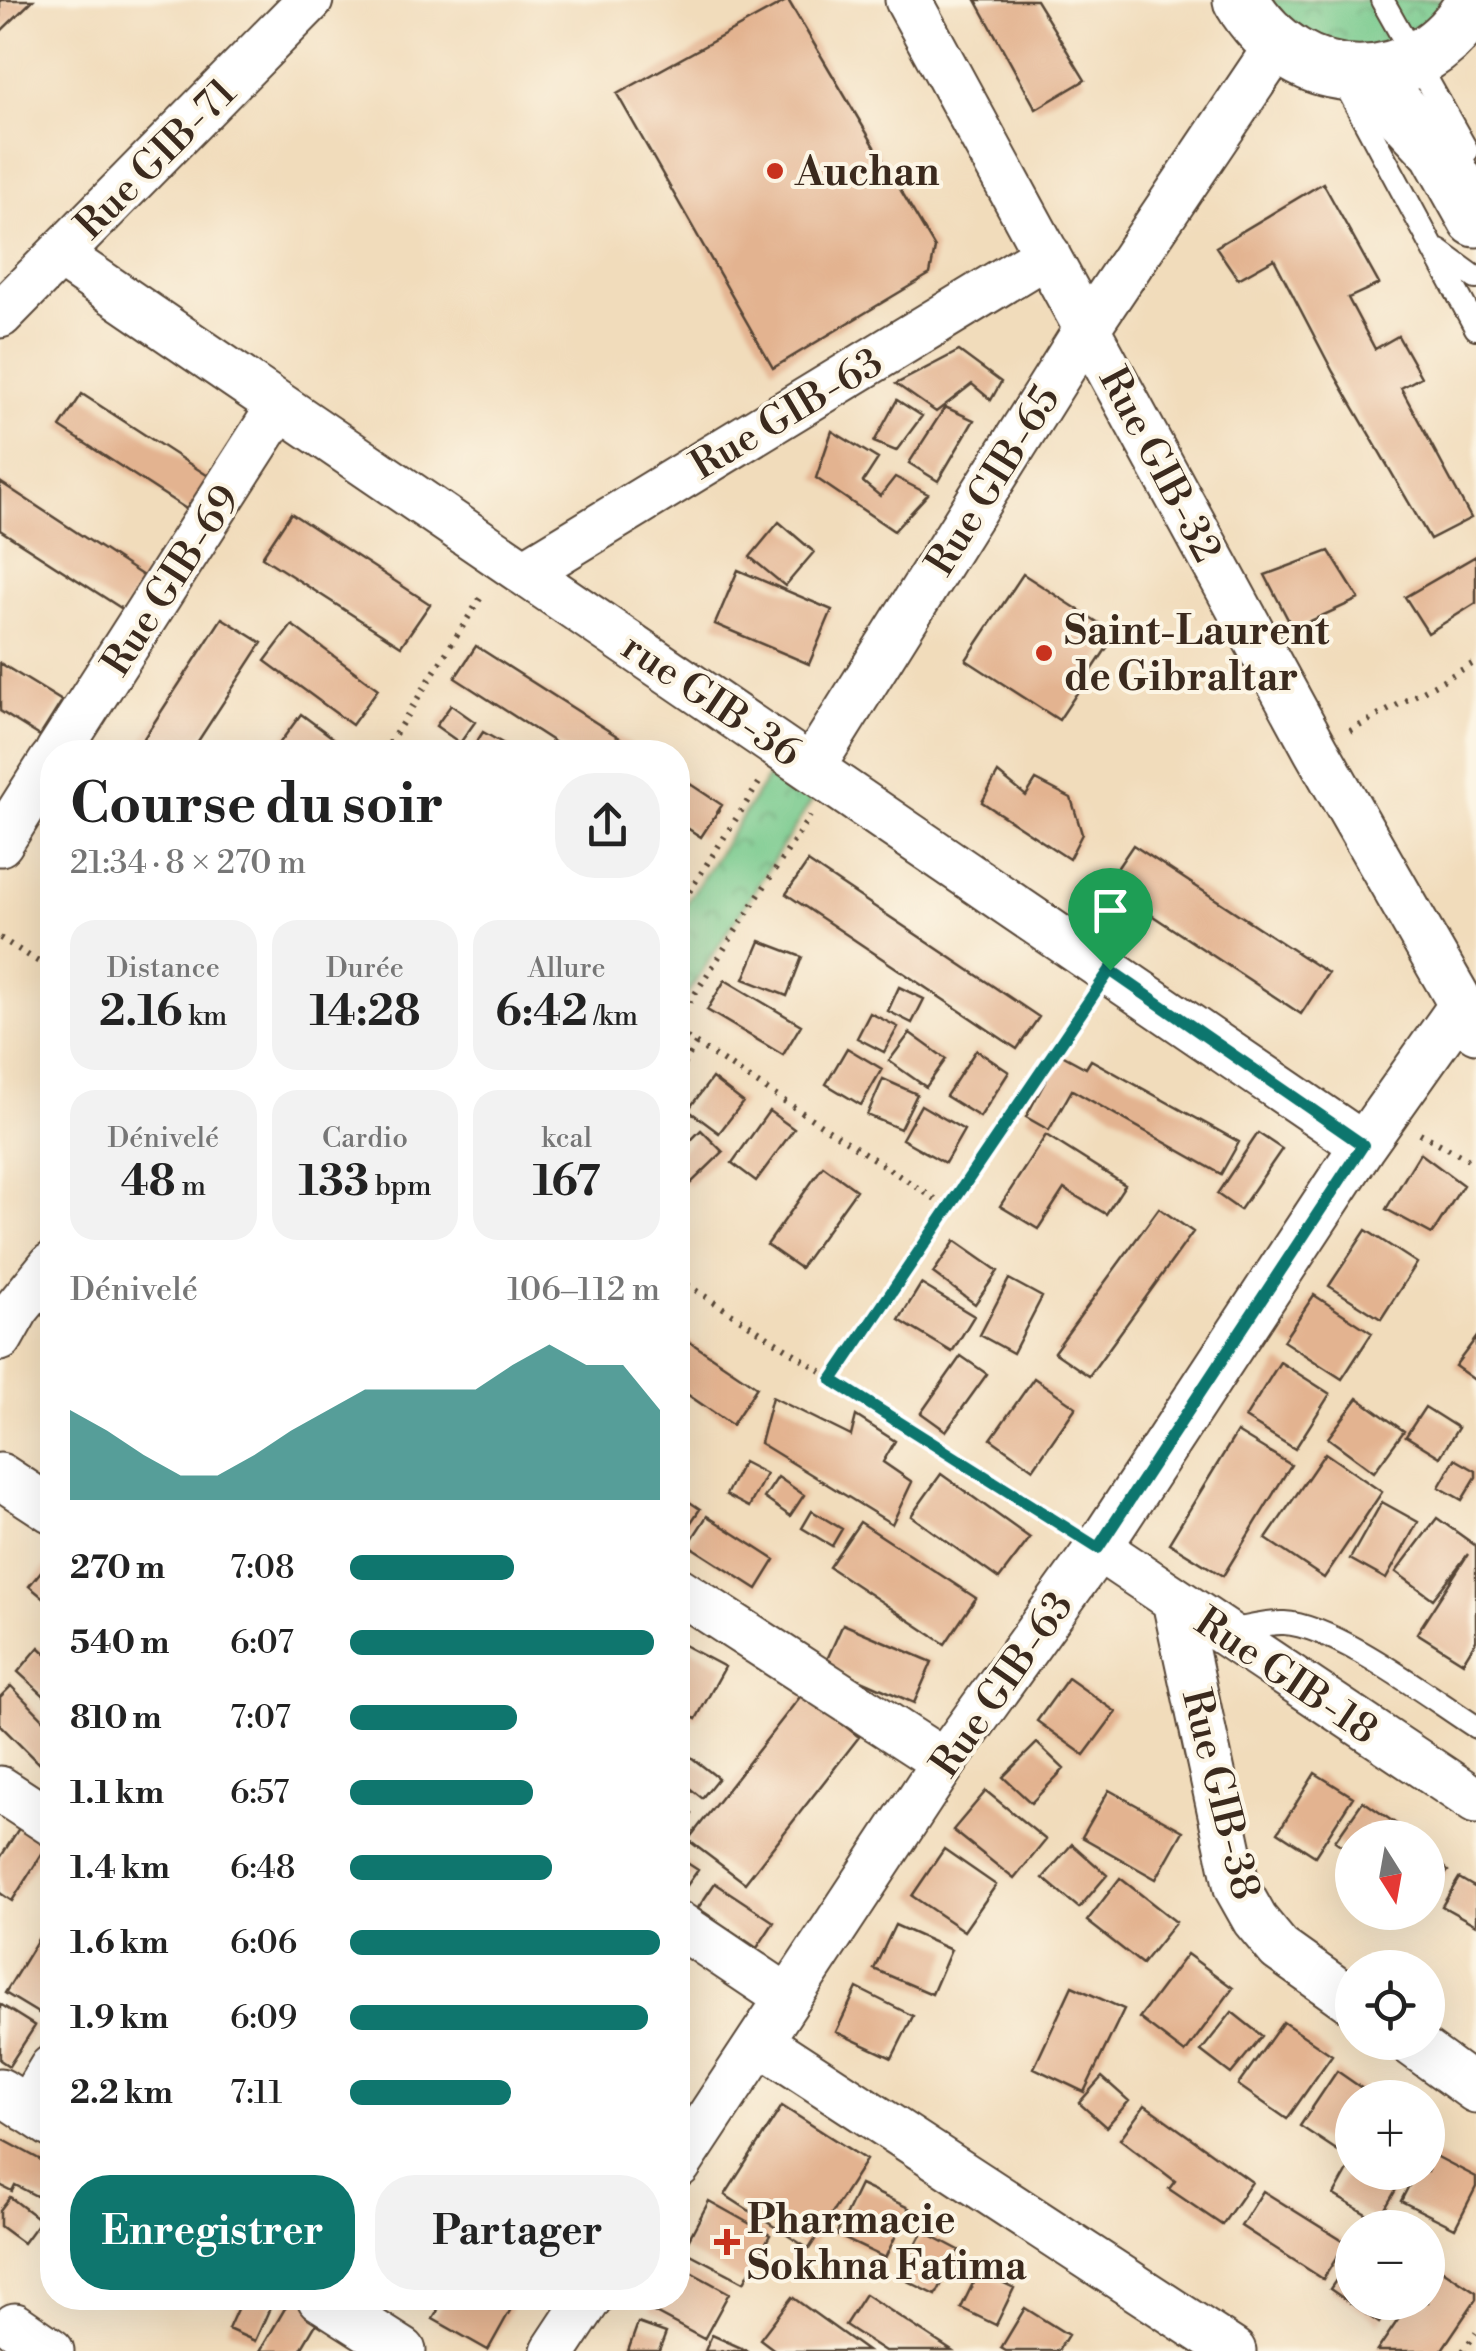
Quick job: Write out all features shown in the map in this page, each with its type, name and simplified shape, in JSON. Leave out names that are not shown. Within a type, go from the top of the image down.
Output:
[{"type":"street","name":"Rue GIB-71","points":[[0,316],[310,0]]},
{"type":"street","name":"Rue GIB-32","points":[[908,0],[1316,750],[1469,1018]]},
{"type":"street","points":[[1241,0],[1254,22],[1277,46],[1316,67],[1427,46],[1438,151],[1453,230]]},
{"type":"street","name":"Rue GIB-65","points":[[809,765],[1088,327],[1277,46]]},
{"type":"street","name":"Rue GIB-63","points":[[515,565],[1047,254]]},
{"type":"street","name":"rue GIB-36","points":[[59,255],[1110,970],[1374,1129]]},
{"type":"street","name":"Rue GIB-69","points":[[66,740],[280,406]]},
{"type":"street","points":[[0,842],[40,780]]},
{"type":"street","name":"Rue GIB-63","points":[[690,2147],[944,1762],[1098,1548],[1374,1129],[1469,1018]]},
{"type":"street","points":[[0,1338],[40,1280]]},
{"type":"street","points":[[0,1476],[40,1502]]},
{"type":"street","name":"Rue GIB-18","points":[[1098,1548],[1476,1802]]},
{"type":"street","points":[[690,1598],[944,1762]]},
{"type":"street","name":"Rue GIB-38","points":[[1175,1601],[1237,1888],[1254,1920],[1279,1949],[1335,1990]]},
{"type":"street","points":[[0,1790],[40,1815]]},
{"type":"street","points":[[690,1932],[788,1998]]},
{"type":"street","points":[[760,2042],[1233,2351]]},
{"type":"street","points":[[1435,2060],[1476,2090]]},
{"type":"street","points":[[26,2108],[40,2086]]},
{"type":"street","points":[[339,2310],[403,2351]]},
{"type":"street","points":[[554,2351],[581,2310]]},
{"type":"lane","points":[[1382,0],[1427,46],[1476,167]]},
{"type":"lane","points":[[1453,230],[1448,260],[1476,278]]},
{"type":"lane","points":[[1453,230],[1476,328]]},
{"type":"lane","points":[[1221,1632],[1280,1622],[1334,1636],[1476,1728]]},
{"type":"path","points":[[392,740],[515,565]]},
{"type":"path","points":[[1316,750],[1476,662]]},
{"type":"path","points":[[690,896],[809,765]]},
{"type":"path","points":[[690,997],[809,765]]},
{"type":"path","points":[[0,938],[40,963]]},
{"type":"path","points":[[832,1380],[1110,970]]},
{"type":"path","points":[[690,1040],[949,1208]]},
{"type":"path","points":[[690,1053],[696,1044]]},
{"type":"path","points":[[1374,1129],[1476,1164]]},
{"type":"path","points":[[690,1288],[1098,1548]]},
{"type":"path","points":[[1463,2351],[1476,2333]]},
{"type":"green space","points":[[1258,0],[1465,0],[1352,63]]},
{"type":"green space","points":[[782,755],[824,782],[690,990],[690,897]]},
{"type":"building","points":[[0,0],[33,0],[0,32]]},
{"type":"building","name":"Auchan","points":[[788,0],[935,248],[930,274],[773,368],[617,94]]},
{"type":"building","points":[[976,0],[1036,0],[1085,80],[1036,109]]},
{"type":"building","points":[[1323,183],[1379,284],[1348,298],[1375,349],[1398,336],[1421,377],[1401,388],[1471,518],[1430,539],[1333,372],[1274,259],[1238,279],[1216,247]]},
{"type":"building","points":[[959,351],[1001,382],[991,400],[972,384],[936,412],[896,384]]},
{"type":"building","points":[[82,394],[213,479],[191,512],[60,427]]},
{"type":"building","points":[[897,400],[922,416],[896,451],[874,442]]},
{"type":"building","points":[[945,407],[974,420],[938,481],[909,463]]},
{"type":"building","points":[[832,431],[878,459],[863,482],[880,496],[895,477],[928,494],[894,531],[816,478]]},
{"type":"building","points":[[0,482],[145,577],[124,610],[0,530]]},
{"type":"building","points":[[291,513],[430,604],[401,646],[262,557]]},
{"type":"building","points":[[779,522],[814,552],[785,586],[750,557]]},
{"type":"building","points":[[1329,551],[1359,599],[1293,629],[1265,575]]},
{"type":"building","points":[[1476,556],[1476,603],[1428,633],[1405,597]]},
{"type":"building","points":[[738,570],[832,610],[809,664],[715,624]]},
{"type":"building","points":[[1023,574],[1116,634],[1059,720],[966,660]]},
{"type":"building","points":[[222,618],[262,643],[199,740],[143,740]]},
{"type":"building","points":[[292,625],[378,689],[352,725],[265,661]]},
{"type":"building","points":[[476,646],[623,740],[551,740],[455,678]]},
{"type":"building","points":[[0,663],[62,701],[40,736],[0,711]]},
{"type":"building","points":[[451,705],[475,722],[462,740],[456,740],[436,726]]},
{"type":"building","points":[[301,714],[336,740],[282,740]]},
{"type":"building","points":[[483,732],[497,740],[478,740]]},
{"type":"building","points":[[998,773],[1026,796],[1036,780],[1071,798],[1082,834],[1069,859],[982,802]]},
{"type":"building","points":[[690,784],[722,805],[701,837],[690,830]]},
{"type":"building","points":[[1133,845],[1328,973],[1301,1014],[1106,885]]},
{"type":"building","points":[[808,862],[1039,1017],[1017,1049],[786,894]]},
{"type":"building","points":[[760,941],[802,957],[787,996],[744,979]]},
{"type":"building","points":[[725,980],[801,1025],[783,1055],[707,1010]]},
{"type":"building","points":[[899,987],[924,999],[912,1023],[888,1011]]},
{"type":"building","points":[[870,1013],[898,1027],[884,1052],[857,1038]]},
{"type":"building","points":[[910,1033],[946,1059],[926,1087],[889,1061]]},
{"type":"building","points":[[847,1048],[882,1069],[861,1105],[826,1084]]},
{"type":"building","points":[[976,1050],[1009,1072],[980,1117],[946,1096]]},
{"type":"building","points":[[1060,1054],[1086,1068],[1091,1060],[1239,1142],[1221,1174],[1072,1090],[1049,1130],[1026,1117]]},
{"type":"building","points":[[712,1078],[743,1102],[719,1133],[690,1111]]},
{"type":"building","points":[[883,1079],[917,1094],[900,1129],[867,1115]]},
{"type":"building","points":[[921,1105],[964,1130],[945,1163],[902,1139]]},
{"type":"building","points":[[769,1111],[794,1129],[756,1181],[732,1163]]},
{"type":"building","points":[[701,1130],[723,1152],[690,1184],[690,1141]]},
{"type":"building","points":[[1258,1133],[1282,1149],[1240,1210],[1217,1194]]},
{"type":"building","points":[[1046,1135],[1125,1185],[1106,1214],[1064,1189],[1038,1229],[1000,1206]]},
{"type":"building","points":[[1420,1153],[1463,1185],[1432,1234],[1386,1209]]},
{"type":"building","points":[[823,1166],[856,1190],[800,1268],[767,1245]]},
{"type":"building","points":[[1159,1208],[1193,1232],[1089,1376],[1054,1352]]},
{"type":"building","points":[[1366,1230],[1417,1263],[1381,1319],[1329,1286]]},
{"type":"building","points":[[955,1241],[998,1271],[975,1304],[933,1273]]},
{"type":"building","points":[[1009,1279],[1042,1297],[1013,1353],[980,1335]]},
{"type":"building","points":[[921,1284],[974,1316],[952,1352],[899,1320]]},
{"type":"building","points":[[1314,1295],[1372,1333],[1342,1379],[1283,1341]]},
{"type":"building","points":[[1476,1338],[1476,1381],[1455,1366]]},
{"type":"building","points":[[690,1342],[757,1387],[732,1425],[690,1396]]},
{"type":"building","points":[[961,1356],[987,1374],[946,1431],[921,1413]]},
{"type":"building","points":[[1280,1362],[1330,1394],[1295,1449],[1245,1418]]},
{"type":"building","points":[[1034,1378],[1076,1407],[1033,1469],[991,1439]]},
{"type":"building","points":[[772,1397],[851,1436],[856,1416],[895,1441],[883,1462],[912,1482],[892,1524],[760,1443]]},
{"type":"building","points":[[1358,1398],[1404,1431],[1374,1472],[1328,1438]]},
{"type":"building","points":[[1425,1407],[1458,1428],[1440,1457],[1406,1436]]},
{"type":"building","points":[[1237,1432],[1291,1465],[1223,1576],[1169,1543]]},
{"type":"building","points":[[1325,1453],[1382,1492],[1324,1578],[1266,1539]]},
{"type":"building","points":[[1455,1459],[1476,1471],[1462,1500],[1439,1487]]},
{"type":"building","points":[[743,1462],[766,1474],[749,1507],[726,1495]]},
{"type":"building","points":[[941,1474],[1030,1538],[999,1579],[911,1516]]},
{"type":"building","points":[[778,1477],[804,1495],[790,1516],[764,1498]]},
{"type":"building","points":[[690,1502],[700,1509],[690,1524]]},
{"type":"building","points":[[1382,1502],[1418,1522],[1386,1579],[1350,1559]]},
{"type":"building","points":[[812,1511],[842,1529],[832,1546],[802,1528]]},
{"type":"building","points":[[707,1516],[775,1560],[757,1589],[690,1546]]},
{"type":"building","points":[[1437,1518],[1476,1546],[1476,1641],[1463,1662],[1417,1633],[1468,1554],[1433,1599],[1396,1572]]},
{"type":"building","points":[[860,1522],[976,1598],[945,1644],[829,1567]]},
{"type":"building","points":[[40,1573],[40,1595],[29,1586]]},
{"type":"building","points":[[843,1624],[932,1662],[914,1703],[825,1664]]},
{"type":"building","points":[[39,1647],[40,1692],[18,1672]]},
{"type":"building","points":[[690,1648],[725,1667],[696,1719],[690,1716]]},
{"type":"building","points":[[1068,1678],[1116,1712],[1084,1755],[1037,1721]]},
{"type":"building","points":[[11,1686],[40,1716],[39,1764],[0,1725],[0,1697]]},
{"type":"building","points":[[803,1693],[859,1737],[745,1883],[690,1842]]},
{"type":"building","points":[[1037,1743],[1064,1769],[1031,1803],[1003,1777]]},
{"type":"building","points":[[690,1756],[718,1778],[702,1798],[690,1788]]},
{"type":"building","points":[[1315,1773],[1353,1797],[1315,1856],[1278,1832]]},
{"type":"building","points":[[1109,1790],[1183,1831],[1156,1879],[1082,1837]]},
{"type":"building","points":[[986,1791],[1046,1840],[1014,1879],[953,1830]]},
{"type":"building","points":[[1363,1801],[1391,1820],[1350,1820]]},
{"type":"building","points":[[28,1814],[40,1826],[40,1857],[12,1901],[0,1893],[0,1858]]},
{"type":"building","points":[[1072,1844],[1107,1875],[1079,1908],[1043,1878]]},
{"type":"building","points":[[944,1849],[996,1885],[964,1931],[912,1896]]},
{"type":"building","points":[[690,1865],[698,1870],[690,1881]]},
{"type":"building","points":[[1120,1878],[1176,1922],[1142,1964],[1087,1921]]},
{"type":"building","points":[[1459,1878],[1476,1888],[1476,1925],[1445,1908]]},
{"type":"building","points":[[715,1883],[774,1922],[757,1948],[698,1908]]},
{"type":"building","points":[[895,1925],[951,1950],[932,1994],[874,1969]]},
{"type":"building","points":[[40,1936],[40,2014],[5,1993]]},
{"type":"building","points":[[1187,1954],[1233,1988],[1185,2053],[1139,2018]]},
{"type":"building","points":[[1072,1986],[1124,2009],[1084,2092],[1034,2068]]},
{"type":"building","points":[[857,1988],[913,2016],[892,2058],[836,2032]]},
{"type":"building","points":[[0,2004],[35,2026],[9,2066],[0,2060]]},
{"type":"building","points":[[1232,2012],[1262,2036],[1231,2074],[1201,2051]]},
{"type":"building","points":[[1283,2022],[1332,2055],[1287,2119],[1238,2085]]},
{"type":"building","points":[[1337,2071],[1350,2080],[1335,2080],[1335,2149],[1300,2126]]},
{"type":"building","points":[[1102,2077],[1129,2101],[1106,2127],[1079,2103]]},
{"type":"building","points":[[1145,2105],[1252,2182],[1222,2225],[1169,2189],[1175,2181],[1120,2139]]},
{"type":"building","points":[[782,2106],[866,2160],[809,2249],[725,2195]]},
{"type":"building","points":[[0,2138],[40,2160],[40,2198],[15,2185],[12,2191],[0,2185]]},
{"type":"building","points":[[1445,2161],[1476,2177],[1476,2187],[1455,2228],[1445,2223],[1445,2210],[1419,2210],[1401,2201],[1407,2190],[1445,2190]]},
{"type":"building","points":[[860,2185],[909,2208],[885,2258],[836,2235]]},
{"type":"building","points":[[1337,2190],[1396,2190],[1384,2210],[1359,2210],[1334,2195]]},
{"type":"building","points":[[1263,2191],[1335,2236],[1335,2260],[1323,2279],[1241,2226]]},
{"type":"building","points":[[10,2197],[40,2220],[23,2243],[0,2226],[0,2210]]},
{"type":"building","name":"Pharmacie Sokhna Fatima","points":[[709,2201],[770,2235],[744,2282],[690,2254],[690,2237]]},
{"type":"building","points":[[923,2231],[959,2250],[936,2295],[899,2277]]},
{"type":"building","points":[[979,2271],[1014,2288],[996,2325],[961,2308]]},
{"type":"building","points":[[690,2272],[729,2293],[704,2339],[650,2310],[690,2310]]},
{"type":"building","points":[[1445,2272],[1476,2292],[1476,2299],[1441,2351],[1377,2351],[1398,2320],[1445,2320]]},
{"type":"building","points":[[865,2294],[952,2351],[885,2351],[845,2325]]},
{"type":"building","points":[[792,2297],[867,2351],[776,2351],[760,2339]]},
{"type":"building","points":[[1025,2308],[1068,2335],[1058,2351],[1001,2348]]},
{"type":"building","points":[[237,2310],[269,2310],[255,2341],[228,2329]]},
{"type":"building","points":[[284,2310],[324,2310],[300,2351],[260,2351]]},
{"type":"building","points":[[438,2310],[510,2310],[488,2350],[433,2319]]},
{"type":"building","points":[[638,2323],[666,2333],[659,2351],[628,2351]]},
{"type":"building","points":[[712,2335],[748,2351],[705,2351]]},
{"type":"place","name":"Auchan","points":[[775,171]]},
{"type":"place","name":"Saint-Laurent de Gibraltar","points":[[1044,653]]},
{"type":"place","name":"Pharmacie Sokhna Fatima","points":[[727,2242]]},
{"type":"route","points":[[1110,970],[1363,1145],[1098,1548],[832,1380],[1110,970]]}]
